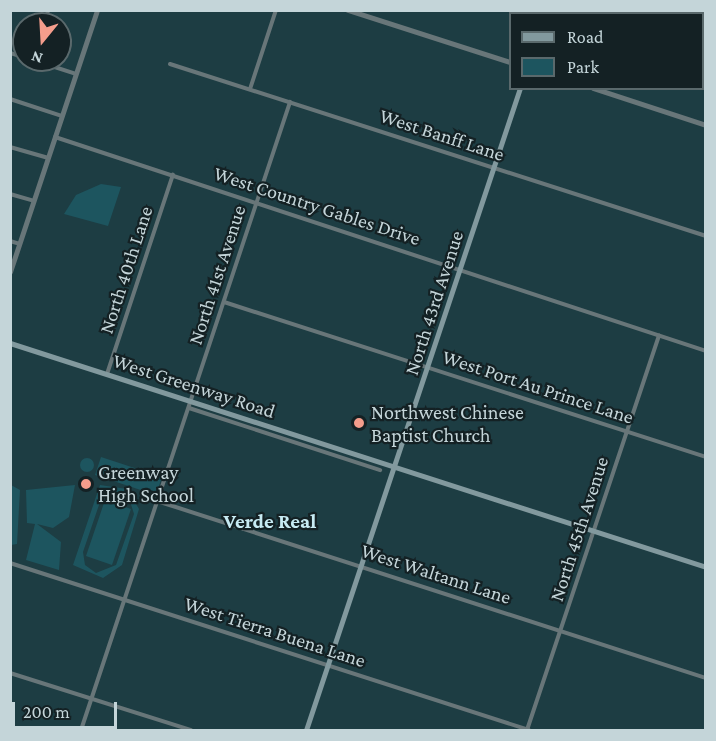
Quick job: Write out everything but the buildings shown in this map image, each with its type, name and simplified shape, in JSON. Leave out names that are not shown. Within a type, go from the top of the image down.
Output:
[{"type":"main road","name":"North 43rd Avenue","points":[[306,730],[519,90]]},
{"type":"main road","name":"West Greenway Road","points":[[10,343],[705,567]]},
{"type":"street","points":[[10,272],[97,10]]},
{"type":"street","points":[[250,89],[276,10]]},
{"type":"street","points":[[348,10],[509,62]]},
{"type":"street","points":[[499,10],[511,12]]},
{"type":"street","name":"West Banff Lane","points":[[170,64],[705,236]]},
{"type":"street","points":[[70,72],[76,74]]},
{"type":"street","points":[[599,90],[705,125]]},
{"type":"street","points":[[10,99],[62,116]]},
{"type":"street","name":"North 41st Avenue","points":[[81,730],[290,102]]},
{"type":"street","name":"West Country Gables Drive","points":[[55,137],[705,351]]},
{"type":"street","points":[[10,147],[48,158]]},
{"type":"street","name":"North 40th Lane","points":[[107,374],[173,175]]},
{"type":"street","points":[[10,194],[34,201]]},
{"type":"street","points":[[10,241],[20,244]]},
{"type":"street","name":"West Port Au Prince Lane","points":[[224,302],[705,457]]},
{"type":"street","name":"North 45th Avenue","points":[[528,730],[658,336]]},
{"type":"street","name":"West Greenway Road","points":[[189,408],[380,470]]},
{"type":"street","points":[[366,465],[368,457]]},
{"type":"street","name":"West Waltann Lane","points":[[157,501],[705,678]]},
{"type":"street","name":"West Tierra Buena Lane","points":[[10,563],[528,730]]},
{"type":"street","points":[[10,673],[191,730]]},
{"type":"green space","points":[[101,184],[121,187],[108,226],[64,214],[76,195]]},
{"type":"green space","points":[[101,457],[162,477],[156,495],[95,475]]},
{"type":"green space","points":[[84,458],[90,458],[94,465],[90,472],[84,472],[80,468],[80,462]]},
{"type":"green space","points":[[11,485],[20,490],[17,544],[11,545]]},
{"type":"green space","points":[[75,485],[69,517],[53,528],[37,524],[61,542],[59,570],[26,560],[35,524],[27,523],[26,490]]},
{"type":"green space","points":[[100,485],[127,489],[139,509],[122,565],[103,578],[73,565]],"holes":[[[113,492],[129,498],[134,514],[116,565],[96,573],[85,565],[83,552],[100,502]]]},
{"type":"green space","points":[[105,500],[131,509],[112,565],[86,556]]},
{"type":"place","name":"Northwest Chinese Baptist Church","points":[[359,423]]},
{"type":"place","name":"Greenway High School","points":[[86,484]]},
{"type":"district","name":"Verde Real","points":[[270,521]]}]
